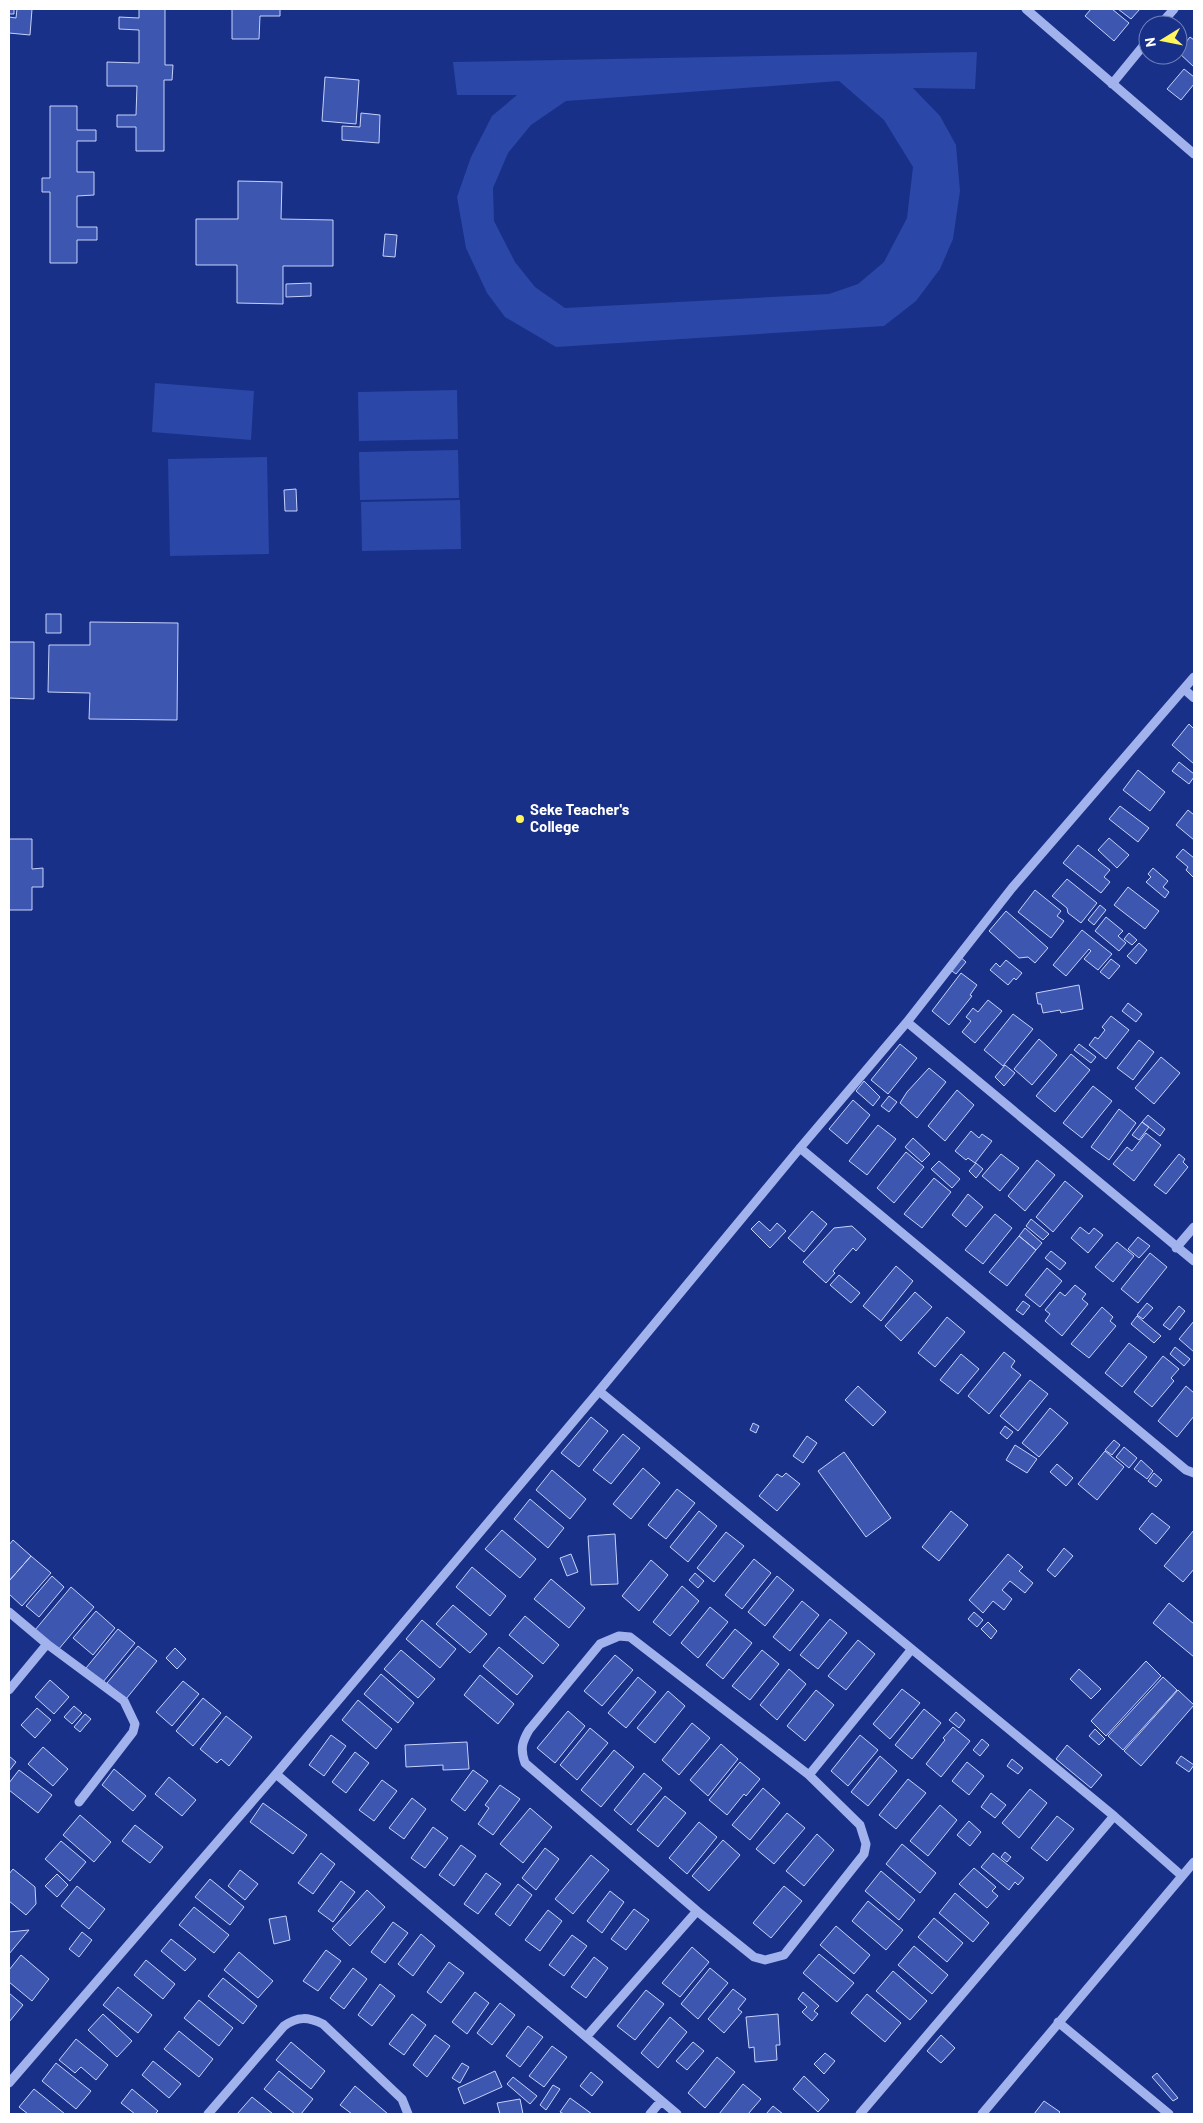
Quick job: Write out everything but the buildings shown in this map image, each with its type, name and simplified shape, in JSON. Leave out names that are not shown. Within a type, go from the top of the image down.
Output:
[{"type":"street","points":[[1026,9],[1194,154]]},
{"type":"street","points":[[1112,84],[1138,52]]},
{"type":"street","points":[[9,2084],[276,1774],[599,1391],[907,1022],[1012,888],[1194,677]]},
{"type":"street","points":[[1184,689],[1194,698]]},
{"type":"street","points":[[907,1022],[1176,1248],[1194,1261]]},
{"type":"street","points":[[800,1148],[1186,1470],[1194,1473]]},
{"type":"street","points":[[1176,1248],[1194,1227]]},
{"type":"street","points":[[599,1391],[1114,1816],[1182,1876]]},
{"type":"street","points":[[9,1612],[47,1644],[124,1701],[135,1724],[133,1732],[79,1802]]},
{"type":"street","points":[[630,1637],[809,1775],[860,1825],[866,1844],[864,1854],[784,1954],[765,1960],[754,1957],[697,1911],[529,1768],[522,1754],[522,1742],[529,1730],[600,1644],[611,1638],[630,1637]]},
{"type":"street","points":[[9,1690],[47,1644]]},
{"type":"street","points":[[809,1775],[911,1650]]},
{"type":"street","points":[[276,1774],[677,2114]]},
{"type":"street","points":[[860,2114],[1114,1816]]},
{"type":"street","points":[[982,2114],[1194,1862]]},
{"type":"street","points":[[587,2036],[697,1911]]},
{"type":"street","points":[[208,2114],[284,2026],[292,2020],[302,2017],[311,2018],[323,2024],[402,2099],[408,2114]]},
{"type":"street","points":[[1058,2022],[1169,2114]]},
{"type":"street","points":[[650,2114],[661,2101]]},
{"type":"shaded area","points":[[977,52],[975,89],[913,88],[940,116],[956,145],[960,191],[953,239],[940,269],[916,301],[884,326],[556,347],[505,317],[487,293],[466,248],[457,197],[471,157],[492,116],[517,95],[457,95],[453,62]],"holes":[[[839,81],[884,120],[913,167],[907,218],[884,262],[858,284],[829,294],[565,308],[535,287],[515,262],[494,221],[493,188],[508,153],[531,125],[566,101]]]},
{"type":"shaded area","points":[[155,383],[254,391],[251,440],[152,432]]},
{"type":"shaded area","points":[[457,390],[458,439],[359,441],[358,392]]},
{"type":"shaded area","points":[[458,450],[459,498],[360,500],[359,452]]},
{"type":"shaded area","points":[[267,457],[269,554],[170,556],[168,459]]},
{"type":"shaded area","points":[[460,500],[461,549],[362,551],[361,502]]},
{"type":"place","name":"Seke Teacher's College","points":[[520,819]]}]
